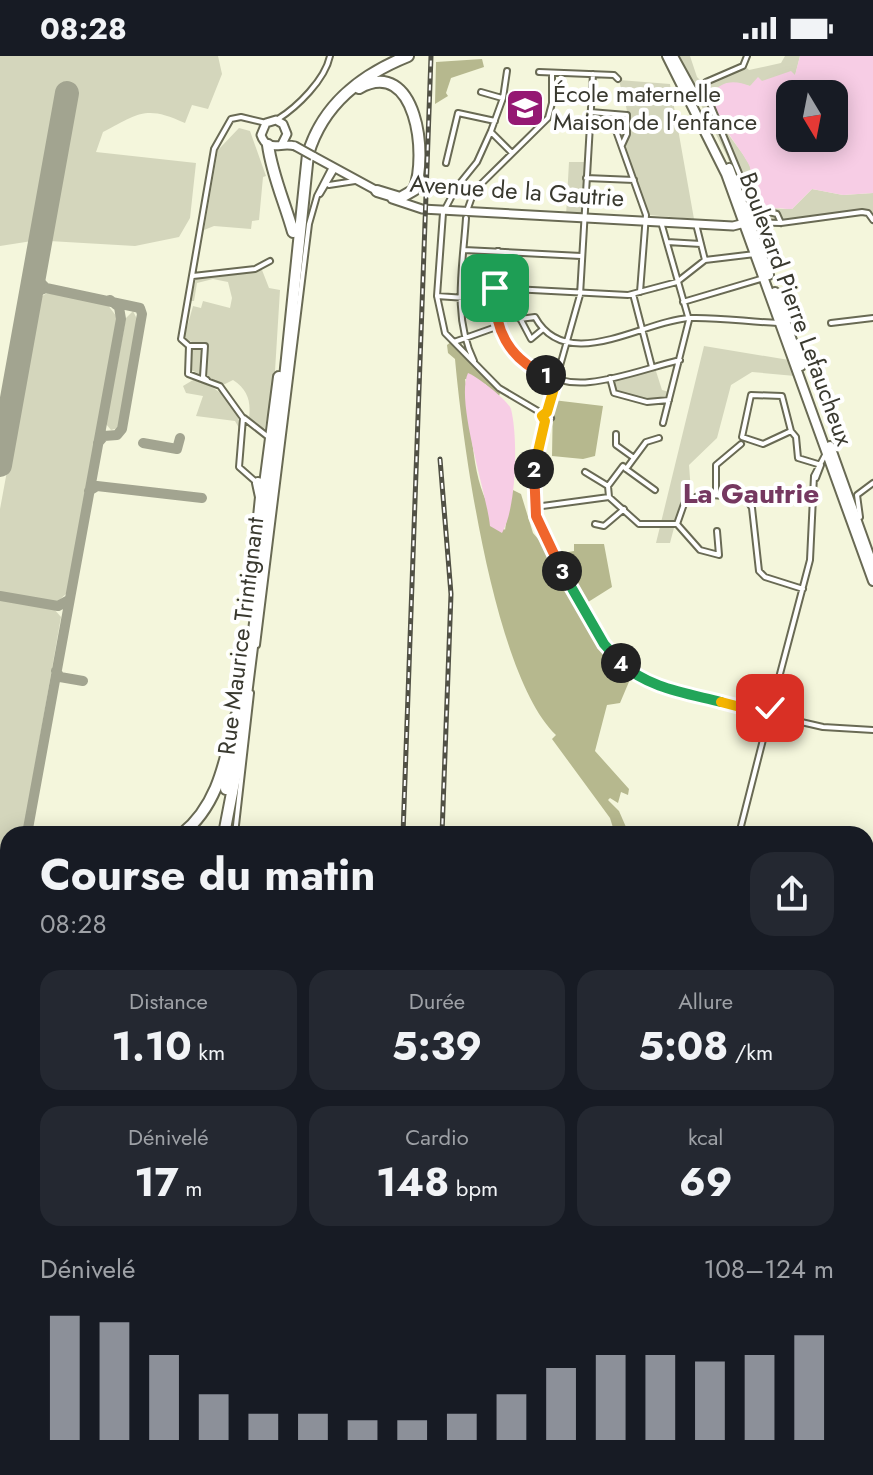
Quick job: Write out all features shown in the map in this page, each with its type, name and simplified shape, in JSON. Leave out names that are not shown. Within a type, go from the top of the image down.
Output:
[{"type":"highway","points":[[218,826],[225,801],[277,389],[301,155],[310,129],[327,103],[347,82],[391,56]]},
{"type":"highway","points":[[226,826],[237,767],[285,380],[304,182],[314,135],[336,102],[353,85],[408,56]]},
{"type":"highway","points":[[314,135],[336,106],[362,86],[381,79],[400,87],[408,101],[415,133],[417,185],[404,197],[377,191]]},
{"type":"highway","points":[[268,145],[271,167],[289,210],[293,232]]},
{"type":"highway","points":[[267,436],[277,389]]},
{"type":"highway","points":[[250,606],[261,497],[258,483]]},
{"type":"highway","points":[[190,826],[215,793],[236,716]]},
{"type":"main road","name":"Boulevard Pierre Lefaucheux","points":[[667,56],[676,65],[719,143],[873,566]]},
{"type":"main road","name":"Boulevard Pierre Lefaucheux","points":[[747,223],[755,254],[873,581]]},
{"type":"street","points":[[263,127],[289,113],[322,74],[330,56]]},
{"type":"street","points":[[747,56],[743,66],[706,82],[704,89],[751,202],[760,210],[777,214],[781,223]]},
{"type":"street","points":[[507,71],[503,98],[477,162],[456,188],[444,210],[437,296],[441,328],[499,388],[551,418],[545,421],[534,466],[534,507],[544,538],[604,644],[624,667],[663,687],[763,713],[768,720]]},
{"type":"street","points":[[539,72],[614,75],[618,79]]},
{"type":"street","points":[[477,365],[465,339],[460,298],[466,214],[472,193],[548,118],[552,103],[552,73]]},
{"type":"street","points":[[545,413],[580,293],[593,74]]},
{"type":"street","points":[[481,92],[503,98]]},
{"type":"street","points":[[590,112],[629,117],[622,145]]},
{"type":"street","points":[[263,127],[262,139],[268,145],[284,140],[289,113]]},
{"type":"street","points":[[446,163],[458,113],[495,121]]},
{"type":"street","points":[[610,114],[646,221],[640,292]]},
{"type":"street","points":[[207,381],[203,373],[205,346],[189,346],[181,339],[219,136],[231,119],[241,117],[263,127]]},
{"type":"street","points":[[276,120],[286,127]]},
{"type":"street","points":[[491,131],[512,153]]},
{"type":"street","name":"Avenue de la Gautrie","points":[[284,140],[404,206],[466,214],[696,224],[747,223]]},
{"type":"street","points":[[314,203],[334,168]]},
{"type":"street","points":[[314,203],[334,168]]},
{"type":"street","points":[[586,178],[634,180]]},
{"type":"street","points":[[326,186],[346,180],[357,181]]},
{"type":"street","name":"Rue Maurice Trintignant","points":[[236,826],[314,203]]},
{"type":"street","points":[[747,223],[781,223],[862,212],[868,213],[873,220]]},
{"type":"street","points":[[661,222],[688,318],[663,423]]},
{"type":"street","points":[[696,224],[705,260]]},
{"type":"street","points":[[666,242],[701,244]]},
{"type":"street","points":[[464,250],[582,256]]},
{"type":"street","points":[[498,251],[495,300],[499,326],[516,356],[535,371],[581,383],[680,360]]},
{"type":"street","points":[[495,288],[633,294],[677,282],[705,260],[755,254]]},
{"type":"street","points":[[193,276],[255,269],[270,261]]},
{"type":"street","points":[[462,274],[496,275]]},
{"type":"street","points":[[683,302],[764,278]]},
{"type":"street","points":[[518,289],[521,319],[531,339],[543,329]]},
{"type":"street","points":[[633,294],[652,367]]},
{"type":"street","points":[[437,296],[495,300]]},
{"type":"street","points":[[521,319],[535,317],[543,329],[566,342],[581,344],[688,318],[780,323]]},
{"type":"street","points":[[831,323],[873,318]]},
{"type":"street","points":[[454,342],[499,326]]},
{"type":"street","points":[[189,346],[188,374],[220,386],[231,397],[243,418],[267,436]]},
{"type":"street","points":[[610,378],[614,393],[647,402],[669,400]]},
{"type":"street","points":[[791,431],[763,444],[742,437],[751,395],[782,396],[792,423],[791,431],[796,437],[798,458],[819,464]]},
{"type":"street","points":[[243,418],[239,467],[258,483]]},
{"type":"street","points":[[819,464],[825,456],[820,432]]},
{"type":"street","points":[[616,434],[616,445],[632,456]]},
{"type":"street","points":[[659,438],[646,442],[632,456],[608,486],[609,497],[639,524],[677,524],[700,550],[719,555],[717,531]]},
{"type":"street","points":[[716,493],[716,465],[741,444]]},
{"type":"street","points":[[775,716],[771,708],[813,539],[815,480],[821,468],[819,464]]},
{"type":"street","points":[[624,468],[655,490]]},
{"type":"street","points":[[585,472],[608,486]]},
{"type":"street","points":[[864,539],[856,500],[860,491],[873,483]]},
{"type":"street","points":[[677,524],[688,500],[697,494],[743,496],[749,501],[759,571],[765,577],[803,589]]},
{"type":"street","points":[[534,507],[609,497]]},
{"type":"street","points":[[595,524],[604,526],[624,509]]},
{"type":"street","points":[[763,713],[771,708]]},
{"type":"street","points":[[741,826],[768,720],[775,716],[831,728],[873,730]]},
{"type":"green space","points":[[0,56],[218,56],[222,74],[208,109],[192,105],[185,123],[161,114],[134,116],[103,132],[96,152],[196,163],[190,218],[179,237],[135,246],[49,241],[75,95],[60,92],[32,241],[0,246]]},
{"type":"green space","points":[[676,56],[690,56],[697,77],[703,83],[743,64],[749,70],[781,63],[785,56],[800,56],[795,76],[791,72],[750,86],[727,83],[712,92],[719,121],[749,164],[753,196],[769,207],[792,209],[812,189],[843,195],[873,193],[873,212],[796,219],[749,216],[727,156]]},
{"type":"green space","points":[[482,59],[484,67],[451,78],[446,93],[448,96],[435,104],[436,62]]},
{"type":"green space","points":[[619,80],[670,84],[694,219],[649,215],[623,146],[628,121]]},
{"type":"green space","points":[[239,128],[250,131],[266,176],[263,177],[259,220],[252,221],[251,229],[214,226],[204,230],[218,150]]},
{"type":"green space","points":[[569,162],[587,162],[584,217],[566,216]]},
{"type":"green space","points":[[262,270],[269,288],[280,290],[274,387],[264,431],[249,418],[247,396],[238,384],[233,380],[223,385],[191,370],[192,342],[184,338],[193,306],[201,308],[203,301],[230,308],[232,298],[228,282],[213,279],[197,283],[194,301],[190,301],[196,279]]},
{"type":"green space","points":[[47,293],[107,304],[117,317],[67,593],[56,603],[0,593],[0,509],[39,298]]},
{"type":"green space","points":[[133,311],[138,321],[118,428],[111,430],[106,424],[126,318]]},
{"type":"green space","points":[[451,342],[500,393],[499,396],[485,384],[465,379],[474,459],[484,496],[493,514],[505,530],[511,489],[521,494],[533,533],[544,546],[595,637],[631,677],[620,703],[607,705],[595,751],[629,789],[628,795],[621,792],[618,803],[610,798],[608,800],[619,811],[626,826],[612,826],[610,818],[552,739],[556,735],[534,706],[515,664],[485,558],[465,447],[455,359],[448,353],[447,345]]},
{"type":"green space","points":[[704,346],[789,360],[795,376],[752,372],[731,385],[717,438],[689,465],[691,492],[680,505],[670,543],[656,543]]},
{"type":"green space","points":[[655,368],[662,390],[669,392],[667,398],[646,401],[617,391],[613,380]]},
{"type":"green space","points":[[193,380],[225,396],[235,410],[239,428],[235,421],[196,416],[203,396],[186,393],[183,386]]},
{"type":"green space","points":[[553,400],[603,406],[595,456],[583,459],[552,456]]},
{"type":"green space","points":[[574,544],[604,544],[612,587],[585,604],[557,554],[574,551]]},
{"type":"green space","points":[[0,599],[54,609],[61,617],[24,826],[0,826]]},
{"type":"shaded area","points":[[800,56],[873,56],[873,193],[843,195],[812,189],[792,209],[768,207],[753,195],[750,167],[722,123],[711,96],[728,83],[750,86],[758,77],[762,81],[791,71],[795,75]]},
{"type":"shaded area","points":[[468,373],[498,394],[511,409],[515,471],[511,506],[502,533],[490,526],[468,425],[465,386]]},
{"type":"taxiway","points":[[35,269],[37,279],[46,288],[140,308],[142,314],[122,429],[117,435],[104,436],[98,443]]},
{"type":"taxiway","points":[[29,302],[34,293],[46,288]]},
{"type":"taxiway","points":[[28,826],[121,319],[119,307],[110,300]]},
{"type":"taxiway","points":[[143,443],[177,449],[180,438]]},
{"type":"taxiway","points":[[89,491],[97,486],[202,498]]},
{"type":"taxiway","points":[[0,596],[58,606],[69,600]]},
{"type":"taxiway","points":[[56,671],[60,677],[83,681]]},
{"type":"runway","points":[[0,465],[67,93]]},
{"type":"railway","points":[[403,826],[431,56]]},
{"type":"railway","points":[[440,459],[451,594],[442,826]]},
{"type":"place","name":"École maternelle Maison de l'enfance","points":[[525,108]]},
{"type":"district","name":"La Gautrie","points":[[751,493]]},
{"type":"route","points":[[495,288],[495,314],[503,338],[516,356],[535,371],[557,378],[547,412],[542,416],[545,421],[534,466],[534,507],[544,538],[604,644],[632,672],[663,687],[763,713],[770,708]]}]
